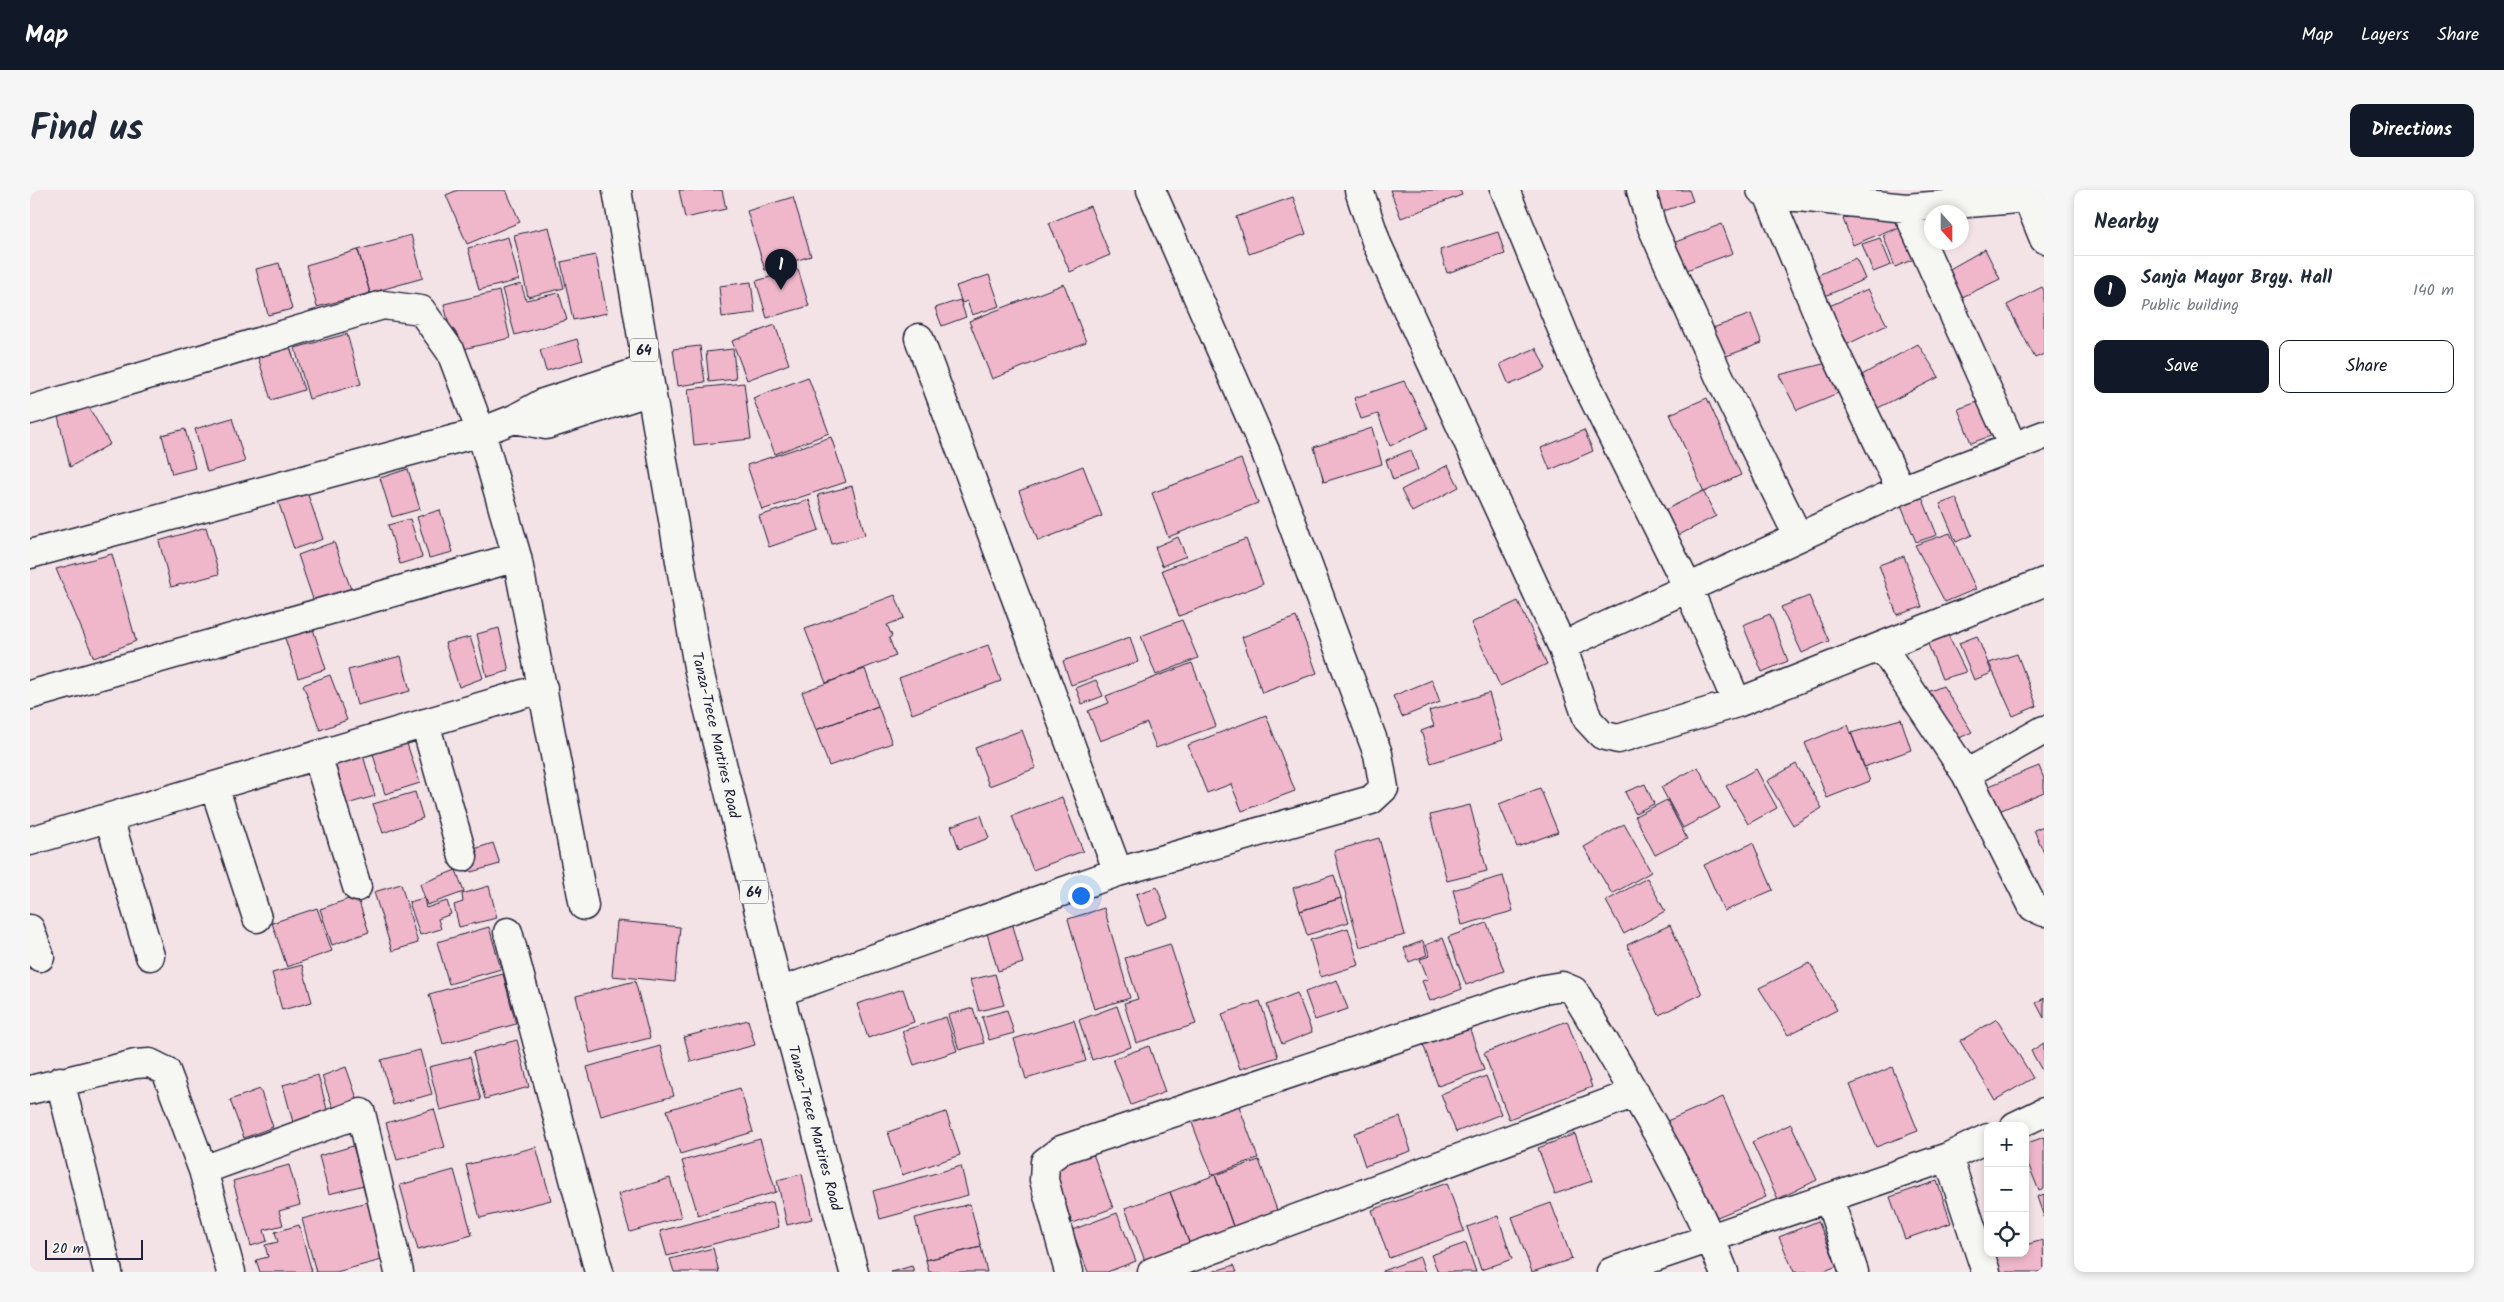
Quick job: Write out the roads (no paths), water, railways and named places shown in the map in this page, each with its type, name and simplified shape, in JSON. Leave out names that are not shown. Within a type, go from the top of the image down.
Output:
[{"type":"street","name":"Tanza-Trece Martires Road","points":[[617,190],[698,667],[778,992],[854,1272]]},
{"type":"street","points":[[778,992],[1118,872],[1371,800],[1384,788],[1378,754],[1266,453],[1151,190]]},
{"type":"street","points":[[1359,190],[1377,244],[1562,646],[1588,720],[1602,735],[1618,740],[1737,703],[2044,582]]},
{"type":"street","points":[[1505,190],[1576,361],[1688,588],[1737,703]]},
{"type":"street","points":[[1641,190],[1652,227],[1720,378],[1798,536]]},
{"type":"street","points":[[1764,192],[1828,338],[1901,490]]},
{"type":"street","points":[[1764,192],[1906,208],[2036,197],[2044,239]]},
{"type":"street","points":[[1906,208],[2013,447]]},
{"type":"street","points":[[30,410],[383,305],[421,310],[451,352],[481,432],[517,556],[584,906]]},
{"type":"street","points":[[919,338],[1118,872]]},
{"type":"street","points":[[30,554],[481,432],[514,419],[543,403],[649,380]]},
{"type":"street","points":[[1562,646],[1901,490],[2044,434]]},
{"type":"street","points":[[30,695],[517,556]]},
{"type":"street","points":[[1882,647],[1966,774],[2033,907],[2044,912]]},
{"type":"street","points":[[30,841],[543,688]]},
{"type":"street","points":[[425,723],[463,857]]},
{"type":"street","points":[[1966,774],[2044,730]]},
{"type":"street","points":[[317,755],[357,888]]},
{"type":"street","points":[[214,786],[257,918]]},
{"type":"street","points":[[109,818],[150,956]]},
{"type":"street","points":[[30,929],[40,957]]},
{"type":"street","points":[[508,932],[599,1272]]},
{"type":"street","points":[[1069,1272],[1044,1180],[1045,1162],[1061,1150],[1544,989],[1562,986],[1574,991],[1635,1093],[1710,1236],[1724,1272]]},
{"type":"street","points":[[30,1090],[134,1064],[150,1063],[166,1071],[203,1170],[231,1272]]},
{"type":"street","points":[[60,1082],[108,1272]]},
{"type":"street","points":[[1152,1272],[1635,1093]]},
{"type":"street","points":[[2023,1122],[2044,1112]]},
{"type":"street","points":[[203,1170],[361,1113],[400,1272]]},
{"type":"street","points":[[1611,1272],[1710,1236],[1829,1199],[1948,1157],[1984,1140]]},
{"type":"street","points":[[1948,1157],[1986,1272]]},
{"type":"street","points":[[1829,1199],[1854,1272]]},
{"type":"place","name":"Sanja Mayor Brgy. Hall","points":[[781,290]]}]
